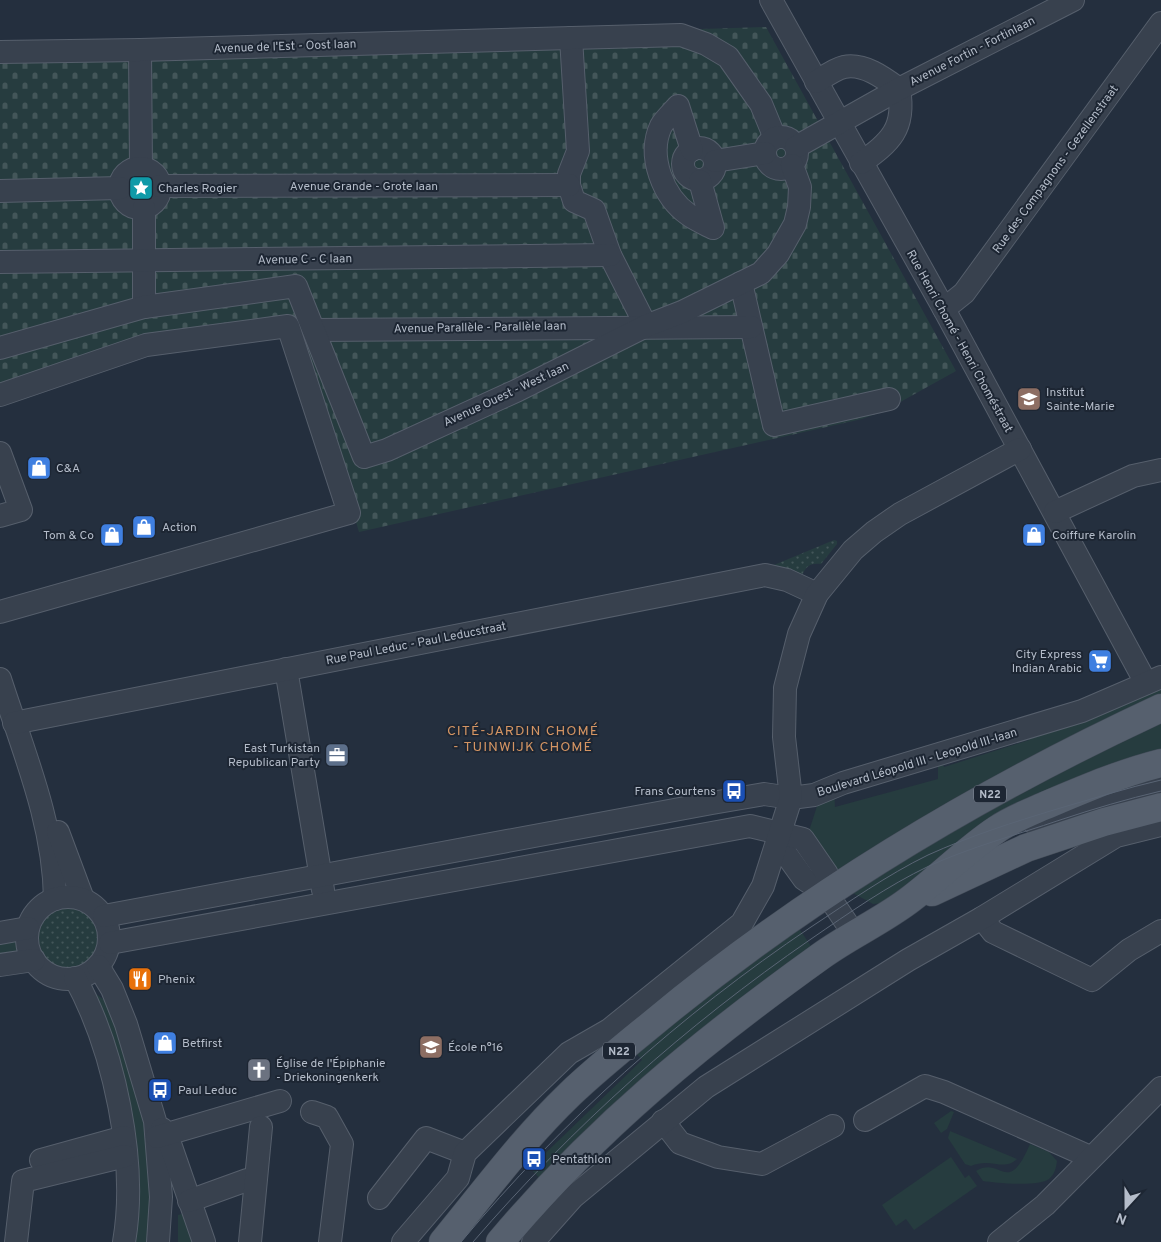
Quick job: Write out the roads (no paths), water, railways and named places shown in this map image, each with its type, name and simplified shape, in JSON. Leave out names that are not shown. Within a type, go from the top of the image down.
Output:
[{"type":"main road","name":"N22","points":[[443,1242],[500,1168],[570,1094],[705,980],[750,945],[827,894],[975,802],[1083,745],[1161,708]]},
{"type":"main road","points":[[500,1242],[578,1156],[638,1098],[724,1027],[854,934],[912,898],[980,841],[999,828],[1084,789],[1161,763]]},
{"type":"main road","points":[[912,898],[937,890],[1026,848],[1104,822],[1161,807]]},
{"type":"street","name":"Rue Henri Chomé - Henri Choméstraat","points":[[771,0],[1055,512],[1154,680]]},
{"type":"street","name":"Avenue Fortin - Fortinlaan","points":[[794,156],[840,123],[899,89],[1072,0]]},
{"type":"street","name":"Rue des Compagnons - Gezellenstraat","points":[[944,309],[964,293],[1160,28]]},
{"type":"street","name":"Avenue de l'Est - Oost laan","points":[[0,52],[140,50],[682,34],[706,44],[728,57],[760,104],[770,145],[766,159],[775,168],[781,170],[794,156]]},
{"type":"street","points":[[570,38],[578,151],[569,174],[569,185],[574,201],[594,210],[610,254],[646,326]]},
{"type":"street","points":[[140,50],[141,168]]},
{"type":"street","name":"Avenue Fortin - Fortinlaan","points":[[816,82],[845,67],[865,68],[884,77],[899,89],[901,104],[897,125],[888,143],[861,163]]},
{"type":"street","points":[[692,150],[678,106],[662,125],[656,141],[655,154],[659,174],[672,198],[688,215],[713,228],[700,181]]},
{"type":"street","points":[[715,161],[790,139],[794,156]]},
{"type":"street","points":[[692,150],[706,150],[715,161],[712,174],[700,181],[690,178],[683,169],[684,158],[692,150]]},
{"type":"street","name":"Avenue Ouest - West laan","points":[[314,330],[364,457],[387,450],[518,390],[646,326],[682,312],[761,273],[790,237],[799,207],[800,187],[794,156]]},
{"type":"street","points":[[141,168],[154,174],[160,186],[155,201],[144,208],[137,208],[126,202],[120,188],[123,177],[128,172],[141,168]]},
{"type":"street","name":"Avenue Grande - Grote laan","points":[[160,186],[569,185]]},
{"type":"street","points":[[0,191],[120,188]]},
{"type":"street","points":[[144,208],[144,307]]},
{"type":"street","name":"Avenue C - C laan","points":[[0,262],[610,254]]},
{"type":"street","points":[[741,283],[774,425],[889,399]]},
{"type":"street","points":[[0,348],[144,307],[296,286],[314,330]]},
{"type":"street","points":[[0,395],[146,345],[288,326],[349,513],[0,612]]},
{"type":"street","name":"Avenue Parallèle - Parallèle laan","points":[[314,330],[646,326],[751,327]]},
{"type":"street","points":[[403,1242],[458,1178],[465,1153],[569,1053],[609,1030],[742,923],[756,902],[763,886],[791,798],[784,737],[785,688],[799,634],[817,594],[853,550],[874,532],[900,514],[1020,449]]},
{"type":"street","points":[[0,453],[21,510],[0,516]]},
{"type":"street","points":[[1055,512],[1133,476],[1161,470]]},
{"type":"street","name":"Rue Paul Leduc - Paul Leducstraat","points":[[14,723],[764,575],[787,580],[817,594]]},
{"type":"street","points":[[286,669],[325,903]]},
{"type":"street","points":[[0,679],[43,809],[55,875],[55,899]]},
{"type":"street","name":"Boulevard Léopold III - Leopold III-laan","points":[[104,916],[764,794],[791,798],[814,795],[843,783],[1082,711],[1154,680]]},
{"type":"street","points":[[980,841],[1018,827],[1161,785]]},
{"type":"street","points":[[43,809],[56,828],[83,899]]},
{"type":"street","points":[[533,1242],[573,1197],[706,1087],[908,960],[982,918],[1116,836],[1161,824]]},
{"type":"street","points":[[110,943],[735,828],[750,826],[780,834]]},
{"type":"street","points":[[780,834],[786,854],[804,879],[827,894],[854,934]]},
{"type":"street","points":[[67,896],[83,899],[93,905],[104,916],[110,943],[105,956],[98,966],[85,975],[65,979],[51,975],[41,969],[34,960],[28,945],[28,928],[40,908],[55,899],[67,896]]},
{"type":"street","points":[[982,918],[993,932],[1092,980],[1129,950],[1161,931]]},
{"type":"street","points":[[0,933],[28,928]]},
{"type":"street","points":[[0,965],[34,960]]},
{"type":"street","points":[[98,966],[112,989],[126,1024],[160,1131],[204,1242]]},
{"type":"street","points":[[75,978],[90,1006],[111,1071],[125,1147],[126,1228],[124,1242]]},
{"type":"street","points":[[865,1120],[925,1086],[944,1092],[1090,1157]]},
{"type":"street","points":[[999,1242],[1044,1205],[1161,1088]]},
{"type":"street","points":[[160,1131],[280,1101]]},
{"type":"street","points":[[312,1112],[327,1117],[342,1144],[330,1242]]},
{"type":"street","points":[[663,1121],[680,1143],[718,1157],[762,1164],[833,1126]]},
{"type":"street","points":[[250,1242],[262,1127]]},
{"type":"street","points":[[158,1242],[161,1197],[160,1131]]},
{"type":"street","points":[[379,1198],[426,1138],[465,1153]]},
{"type":"street","points":[[41,1160],[125,1147]]},
{"type":"street","points":[[16,1242],[22,1181],[125,1147]]},
{"type":"street","points":[[189,1201],[247,1180]]},
{"type":"tram line","points":[[461,1242],[540,1154],[625,1072],[715,996],[811,927],[883,880],[928,855],[992,830],[1041,814],[1161,780]]},
{"type":"tram line","points":[[473,1242],[550,1158],[632,1080],[764,972],[854,910],[913,874],[961,853],[1085,812],[1161,791]]},
{"type":"place","name":"Charles Rogier","points":[[141,188]]},
{"type":"place","name":"Institut Sainte-Marie","points":[[1029,399]]},
{"type":"place","name":"C&A","points":[[39,468]]},
{"type":"place","name":"Action","points":[[144,527]]},
{"type":"place","name":"Tom & Co","points":[[112,535]]},
{"type":"place","name":"Coiffure Karolin","points":[[1034,535]]},
{"type":"place","name":"City Express Indian Arabic","points":[[1100,661]]},
{"type":"place","name":"East Turkistan Republican Party","points":[[337,755]]},
{"type":"place","name":"Frans Courtens","points":[[734,791]]},
{"type":"place","name":"Phenix","points":[[140,979]]},
{"type":"place","name":"Betfirst","points":[[165,1043]]},
{"type":"place","name":"École n°16","points":[[431,1047]]},
{"type":"place","name":"Église de l'Épiphanie - Driekoningenkerk","points":[[259,1070]]},
{"type":"place","name":"Paul Leduc","points":[[160,1090]]},
{"type":"place","name":"Pentathlon","points":[[534,1159]]},
{"type":"district","name":"CITÉ-JARDIN CHOMÉ - TUINWIJK CHOMÉ","points":[[523,738]]}]
